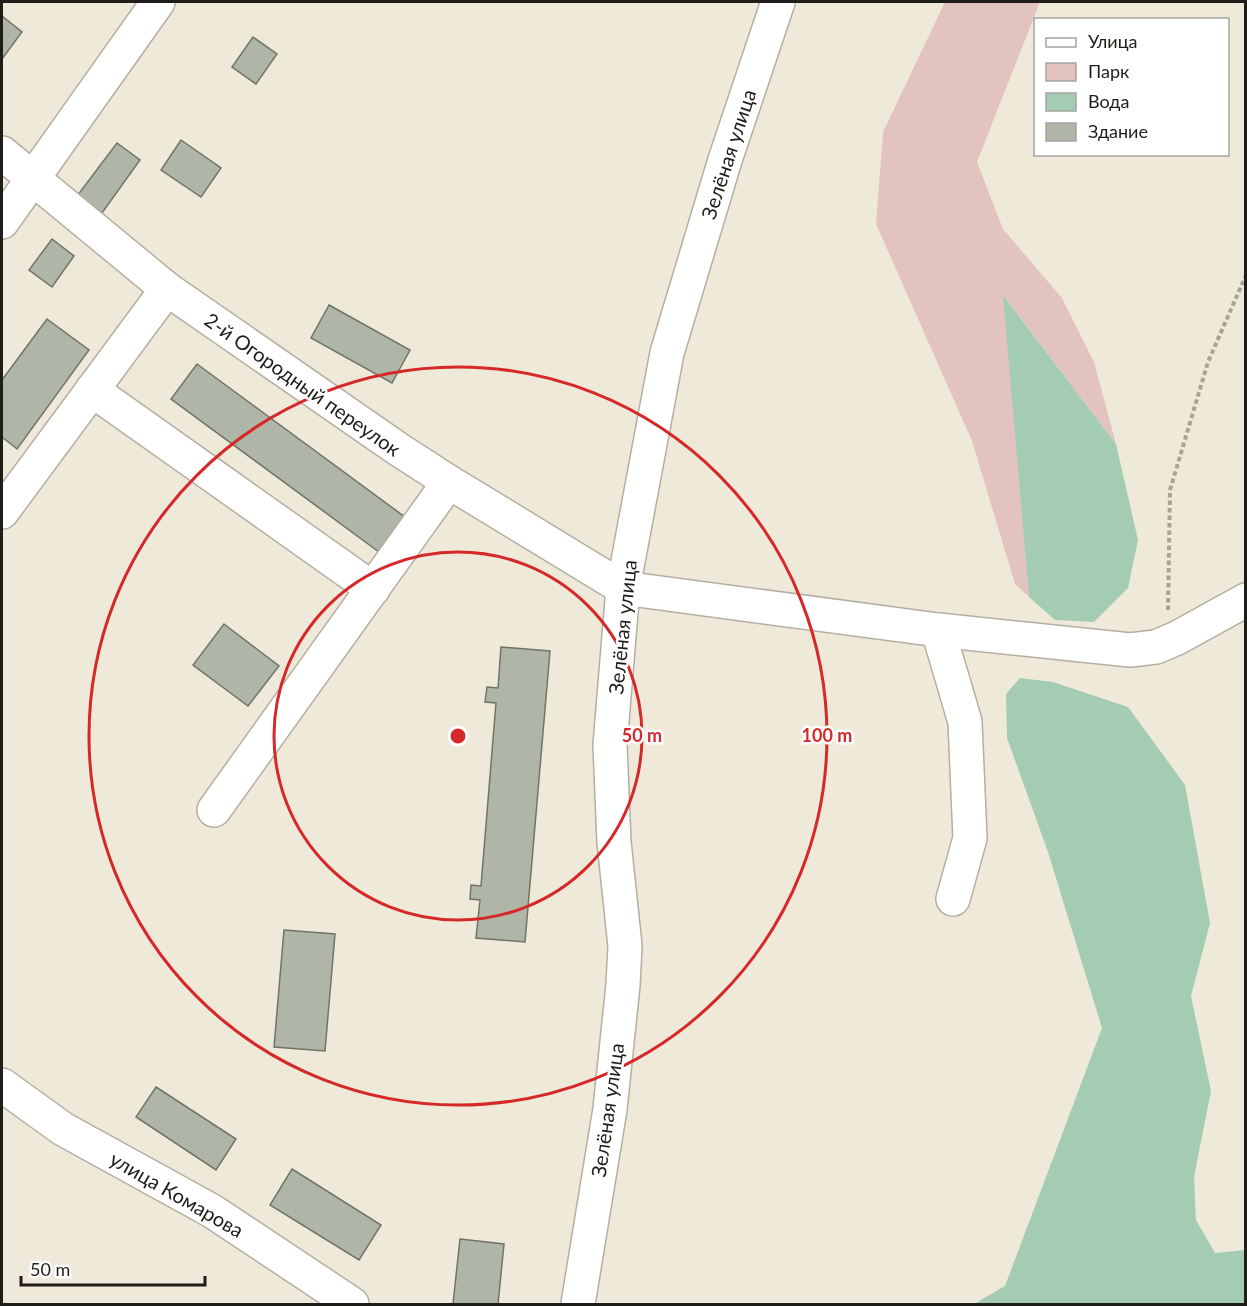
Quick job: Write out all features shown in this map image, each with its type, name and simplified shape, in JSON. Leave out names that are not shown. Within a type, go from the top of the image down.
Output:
[{"type":"street","points":[[2,222],[158,2]]},
{"type":"street","name":"Зелёная улица","points":[[578,1305],[610,1109],[623,985],[625,946],[614,842],[610,745],[623,588],[667,353],[725,160],[778,2]]},
{"type":"street","name":"2-й Огородный переулок","points":[[2,153],[167,290],[449,482],[623,588]]},
{"type":"street","points":[[2,512],[167,290]]},
{"type":"street","points":[[92,390],[373,590]]},
{"type":"street","points":[[214,810],[449,482]]},
{"type":"street","points":[[623,588],[938,630],[1130,650],[1156,647],[1177,638],[1245,600]]},
{"type":"street","points":[[938,630],[965,723],[970,838],[953,899]]},
{"type":"street","name":"улица Комарова","points":[[2,1085],[63,1129],[212,1211],[352,1305]]},
{"type":"path","points":[[1156,647],[1163,637],[1168,610],[1170,490],[1208,362],[1245,275]]},
{"type":"green space","points":[[945,2],[1040,2],[977,162],[1003,229],[1062,298],[1094,362],[1116,444],[1004,296],[1029,597],[1015,584],[972,441],[876,224],[883,132]]},
{"type":"water","points":[[1003,295],[1116,444],[1138,540],[1128,588],[1094,622],[1055,620],[1029,597]]},
{"type":"water","points":[[1020,678],[1053,682],[1128,707],[1185,785],[1210,923],[1191,996],[1211,1091],[1194,1177],[1196,1220],[1215,1253],[1245,1250],[1245,1304],[974,1304],[1005,1286],[1102,1028],[1048,852],[1007,738],[1006,694]]},
{"type":"building","points":[[2,16],[22,32],[2,59]]},
{"type":"building","points":[[253,37],[277,54],[256,84],[232,67]]},
{"type":"building","points":[[181,140],[221,168],[201,197],[161,170]]},
{"type":"building","points":[[117,143],[140,160],[102,213],[77,196]]},
{"type":"building","points":[[52,239],[74,256],[52,287],[29,270]]},
{"type":"building","points":[[329,305],[410,350],[392,383],[311,338]]},
{"type":"building","points":[[47,319],[89,350],[17,449],[2,437],[2,380]]},
{"type":"building","points":[[197,364],[405,517],[379,552],[171,399]]},
{"type":"building","points":[[224,624],[279,666],[248,706],[193,665]]},
{"type":"building","points":[[501,647],[550,651],[525,942],[476,938],[480,900],[470,899],[471,885],[481,886],[496,703],[485,702],[487,687],[498,688]]},
{"type":"building","points":[[284,930],[335,934],[325,1051],[274,1047]]},
{"type":"building","points":[[156,1087],[236,1139],[216,1170],[136,1117]]},
{"type":"building","points":[[292,1169],[381,1225],[359,1260],[270,1205]]},
{"type":"building","points":[[460,1239],[504,1244],[498,1304],[453,1304]]}]
